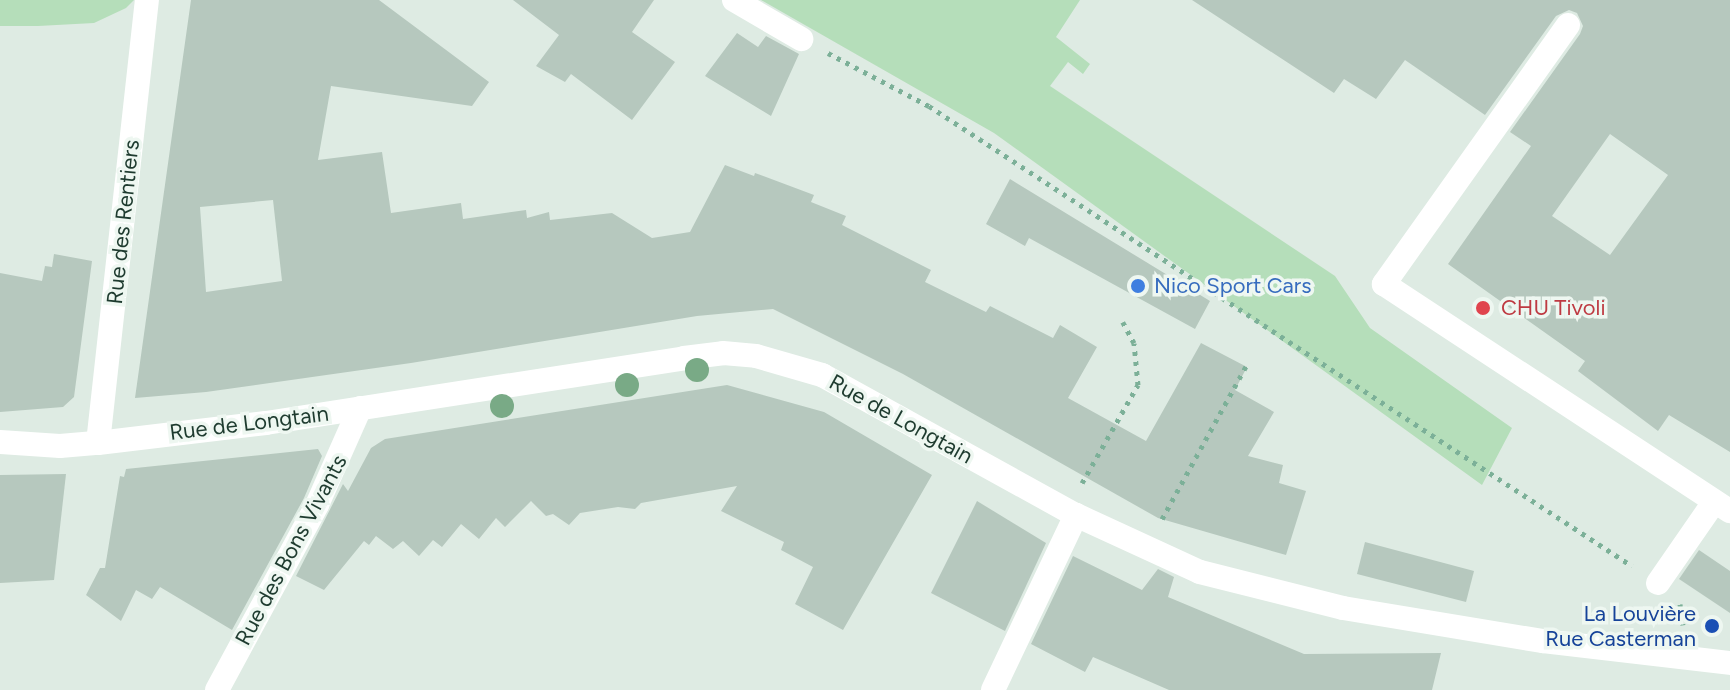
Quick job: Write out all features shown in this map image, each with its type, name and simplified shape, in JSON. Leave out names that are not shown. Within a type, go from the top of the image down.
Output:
[{"type":"street","name":"Rue des Rentiers","points":[[98,443],[147,0]]},
{"type":"street","points":[[734,0],[801,39]]},
{"type":"street","points":[[1568,25],[1384,284],[1722,506],[1658,583]]},
{"type":"street","name":"Rue de Longtain","points":[[0,442],[60,446],[98,443],[360,408],[684,358],[723,353],[756,356],[822,375],[1071,512],[1200,572],[1248,587],[1343,608],[1543,641],[1730,663]]},
{"type":"street","name":"Rue des Bons Vivants","points":[[217,690],[317,505],[360,408]]},
{"type":"street","points":[[993,690],[1071,512]]},
{"type":"path","points":[[801,39],[929,106],[1658,583],[1682,606],[1682,658]]},
{"type":"path","points":[[1071,512],[1138,385],[1134,343],[1123,322]]},
{"type":"path","points":[[1145,548],[1246,366]]},
{"type":"green space","points":[[0,0],[134,0],[126,8],[94,23],[0,26]]},
{"type":"green space","points":[[761,0],[1080,0],[1056,37],[1090,64],[1083,74],[1068,62],[1050,86],[1335,276],[1370,328],[1512,428],[1482,485],[994,133]]},
{"type":"building","points":[[191,0],[379,0],[489,82],[472,106],[331,86],[318,160],[382,152],[391,213],[461,203],[463,219],[526,210],[527,218],[549,212],[550,220],[612,213],[652,238],[690,232],[725,165],[754,176],[755,173],[814,195],[811,202],[846,216],[842,225],[931,270],[925,282],[986,312],[990,306],[1053,338],[1060,325],[1097,347],[1068,398],[1146,441],[1201,343],[1247,367],[1235,390],[1274,412],[1248,456],[1283,465],[1279,483],[1306,491],[1286,555],[1158,518],[903,374],[773,309],[697,316],[411,363],[206,392],[135,398]],"holes":[[[273,200],[282,281],[206,292],[200,207]]]},
{"type":"building","points":[[513,0],[654,0],[632,32],[675,62],[632,120],[571,74],[565,82],[536,66],[559,35]]},
{"type":"building","points":[[1192,0],[1730,0],[1730,452],[1669,415],[1658,431],[1578,371],[1585,361],[1448,264],[1531,146],[1510,132],[1580,34],[1583,26],[1577,13],[1569,10],[1556,16],[1485,115],[1405,60],[1376,99],[1344,79],[1334,93]],"holes":[[[1610,134],[1668,175],[1610,255],[1552,216]]]},
{"type":"building","points":[[737,33],[758,47],[766,36],[799,54],[771,116],[705,76]]},
{"type":"building","points":[[1010,179],[1210,301],[1195,329],[1029,238],[1025,246],[986,224]]},
{"type":"building","points":[[54,254],[92,261],[74,397],[63,407],[0,412],[0,273],[42,281],[45,266],[52,267]]},
{"type":"building","points":[[727,385],[824,412],[932,475],[843,630],[795,604],[813,567],[781,550],[784,542],[721,511],[737,486],[641,503],[635,509],[618,507],[580,513],[569,525],[553,514],[546,516],[531,501],[505,527],[496,518],[479,539],[461,524],[442,547],[433,540],[419,556],[403,541],[393,549],[376,536],[369,545],[364,541],[324,590],[296,576],[343,484],[348,491],[371,448],[385,439]]},
{"type":"building","points":[[318,449],[322,456],[304,498],[232,630],[160,587],[152,599],[136,590],[121,621],[86,595],[100,568],[105,568],[120,476],[124,477],[126,469]]},
{"type":"building","points":[[66,474],[54,580],[0,583],[0,475]]},
{"type":"building","points":[[977,501],[1046,543],[1005,631],[931,593]]},
{"type":"building","points":[[1365,542],[1474,571],[1466,602],[1357,574]]},
{"type":"building","points":[[1699,550],[1730,571],[1730,613],[1679,579]]},
{"type":"building","points":[[1073,556],[1142,590],[1158,569],[1174,577],[1168,597],[1304,654],[1441,653],[1432,690],[1169,690],[1093,657],[1085,672],[1031,644]]},
{"type":"place","name":"Nico Sport Cars","points":[[1138,286]]},
{"type":"place","name":"CHU Tivoli","points":[[1483,308]]},
{"type":"place","name":"La Louvière Rue Casterman","points":[[1712,626]]}]
